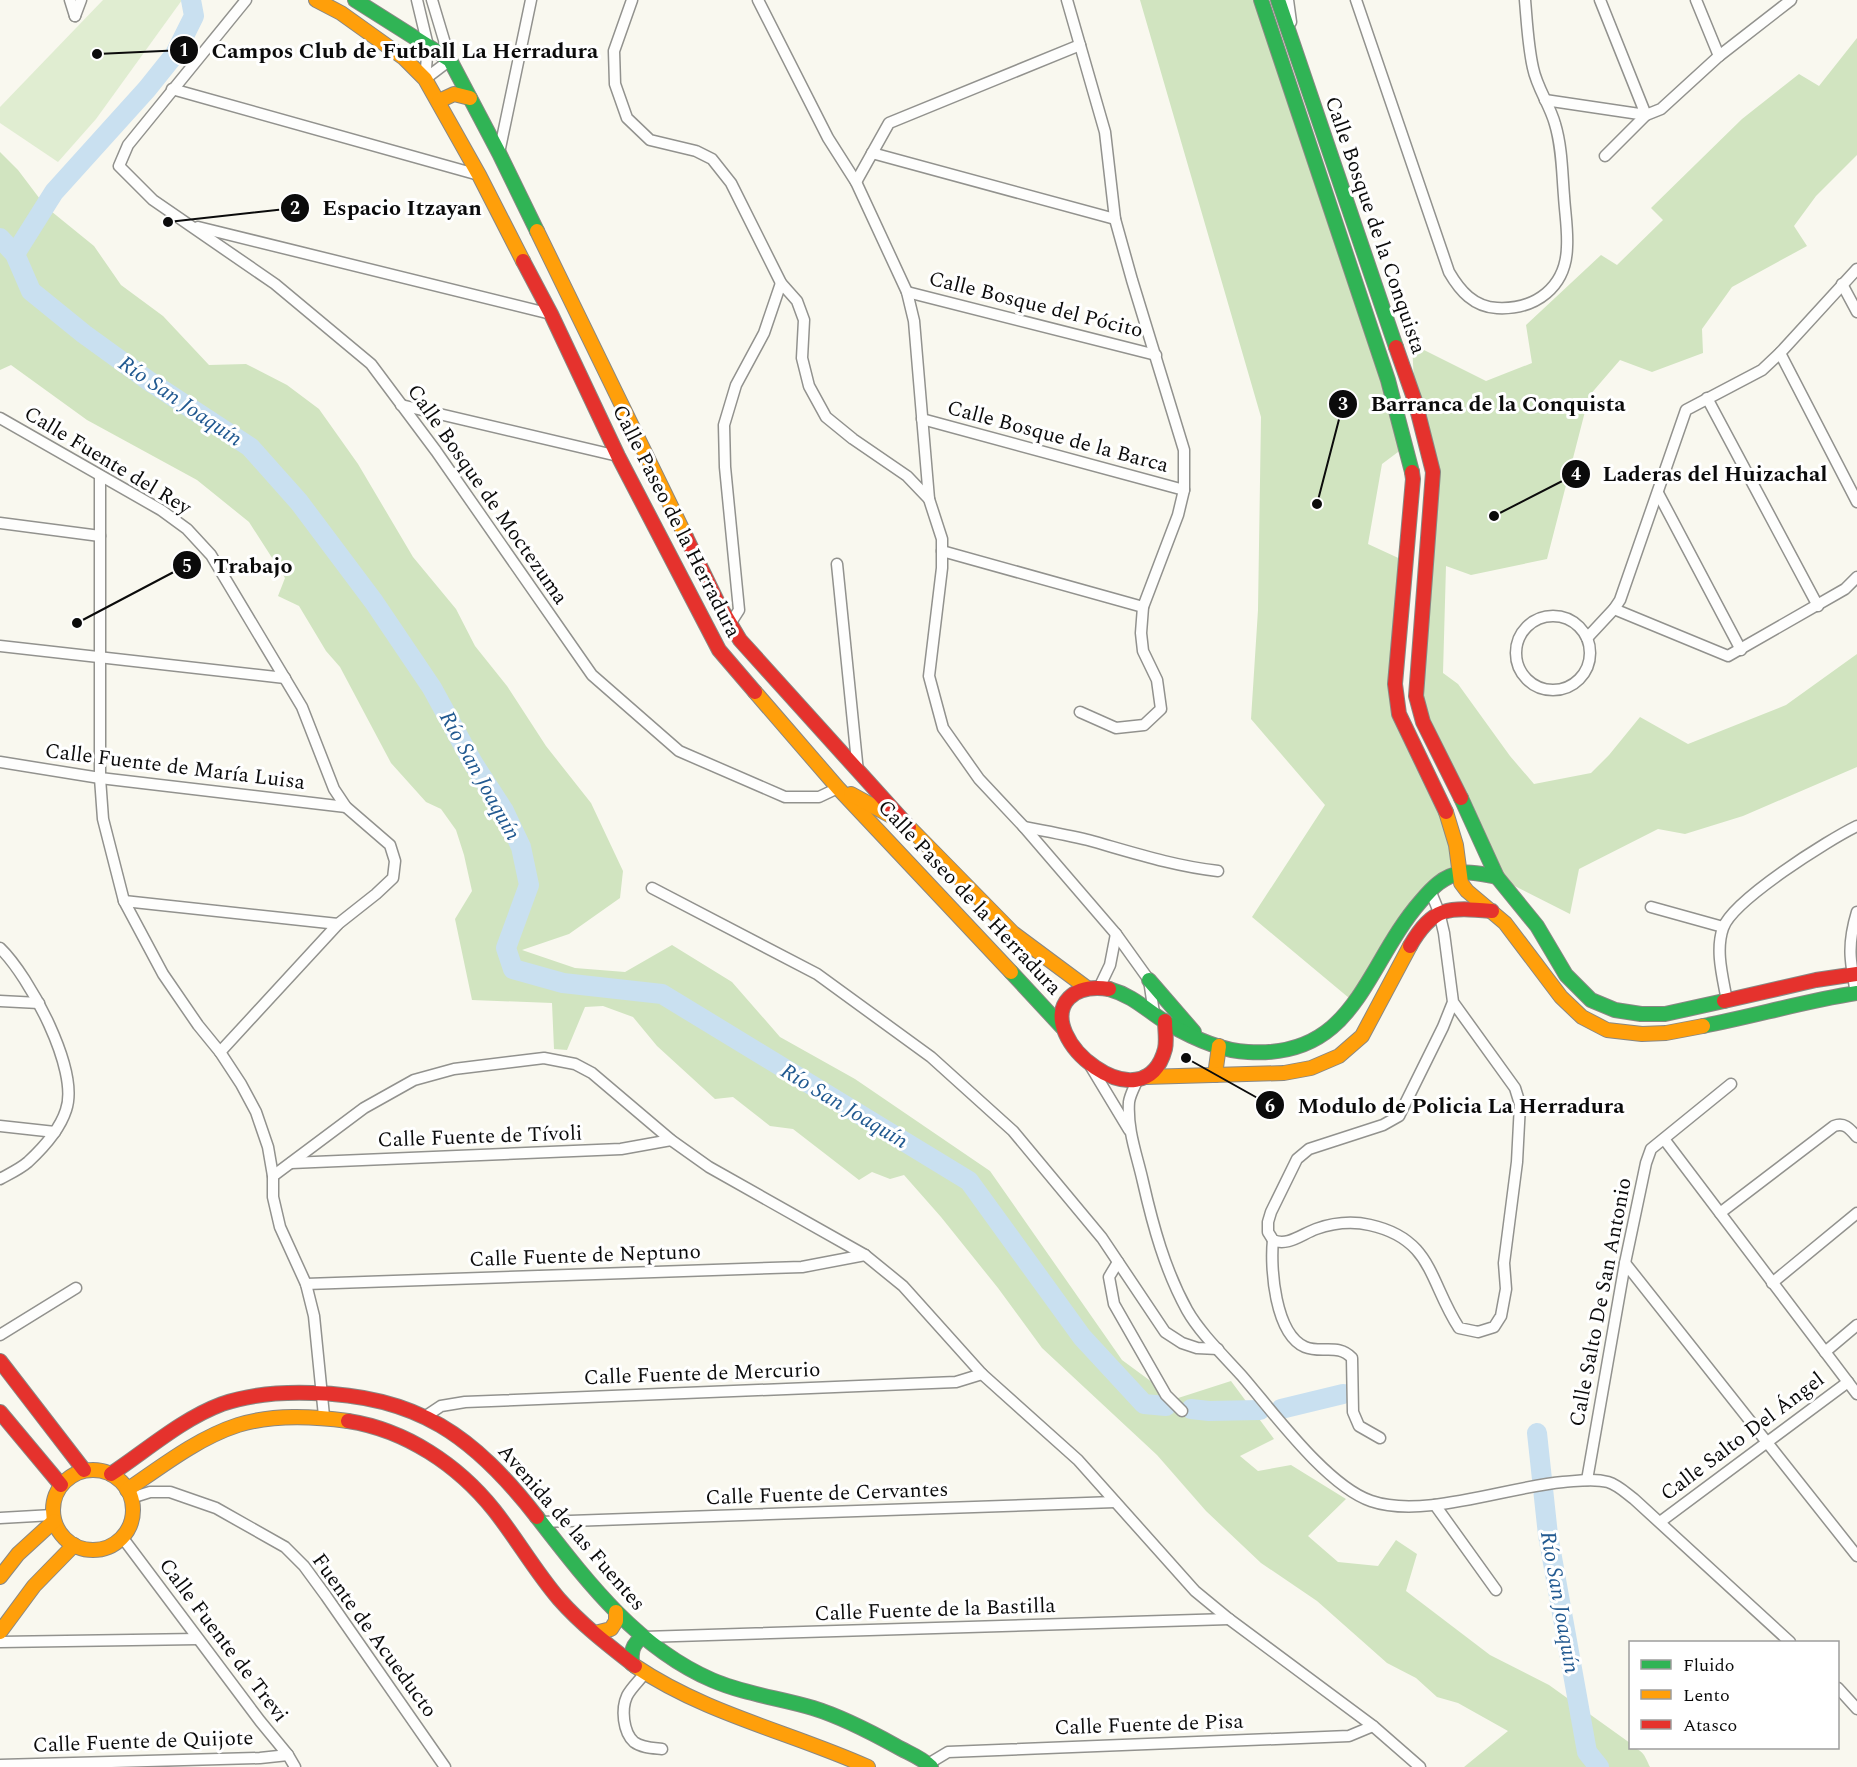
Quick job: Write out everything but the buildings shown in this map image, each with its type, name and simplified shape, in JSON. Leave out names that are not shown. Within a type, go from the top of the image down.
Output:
[{"type":"main road","name":"Calle Paseo de la Herradura","points":[[316,0],[341,13],[404,58],[425,79],[439,100],[551,314],[618,456],[719,650],[838,788],[1062,1027]]},
{"type":"main road","name":"Calle Paseo de la Herradura","points":[[355,0],[450,60],[499,153],[730,624],[740,640],[858,773],[1014,933],[1093,988]]},
{"type":"main road","name":"Calle Bosque de la Conquista","points":[[1261,0],[1388,380],[1406,446],[1413,479],[1395,684],[1399,714],[1448,816],[1456,845],[1458,873]]},
{"type":"main road","name":"Calle Bosque de la Conquista","points":[[1278,0],[1415,401],[1433,472],[1416,696],[1424,722],[1497,877],[1537,926],[1566,975],[1591,1000],[1615,1011],[1665,1014],[1855,973]]},
{"type":"main road","points":[[439,100],[456,93],[470,98]]},
{"type":"main road","points":[[838,788],[906,824]]},
{"type":"main road","points":[[1456,845],[1481,840]]},
{"type":"main road","points":[[1492,911],[1462,908],[1439,912],[1420,929],[1362,1036],[1339,1056],[1311,1068],[1284,1073],[1141,1079],[1128,1082],[1108,1077],[1089,1064],[1074,1047],[1062,1027],[1062,1013],[1070,996],[1093,988],[1133,999],[1199,1038],[1240,1053],[1276,1052],[1309,1043],[1331,1030],[1355,1003],[1406,917],[1430,890],[1442,880],[1458,873],[1478,873],[1497,877]]},
{"type":"main road","points":[[1458,873],[1467,891],[1492,911],[1516,937],[1561,998],[1582,1017],[1607,1030],[1642,1034],[1666,1033],[1857,993]]},
{"type":"main road","points":[[1149,980],[1199,1038]]},
{"type":"main road","points":[[1141,1079],[1161,1063],[1165,1052],[1167,1041],[1160,1017]]},
{"type":"main road","points":[[1215,1075],[1219,1046]]},
{"type":"main road","points":[[0,1361],[84,1470]]},
{"type":"main road","name":"Avenida de las Fuentes","points":[[111,1474],[193,1420],[222,1405],[256,1395],[322,1393],[377,1399],[407,1408],[426,1416],[465,1442],[496,1468],[616,1612],[643,1637],[699,1674],[735,1689],[815,1708],[874,1733],[930,1765]]},
{"type":"main road","points":[[0,1412],[61,1485]]},
{"type":"main road","points":[[129,1494],[186,1450],[233,1426],[257,1420],[324,1416],[367,1424],[403,1436],[428,1450],[451,1467],[484,1498],[561,1600],[632,1664],[720,1712],[825,1748],[868,1767]]},
{"type":"main road","points":[[84,1470],[98,1470],[111,1474],[120,1481],[129,1494],[131,1519],[122,1537],[104,1548],[94,1550],[74,1545],[59,1530],[54,1518],[56,1494],[61,1485],[71,1476],[84,1470]]},
{"type":"main road","points":[[0,1577],[18,1554],[54,1518]]},
{"type":"main road","points":[[0,1632],[23,1598],[44,1573],[74,1545]]},
{"type":"main road","points":[[595,1632],[612,1629],[616,1621],[616,1612]]},
{"type":"main road","points":[[632,1664],[632,1647],[643,1637]]},
{"type":"street","points":[[69,0],[75,16],[81,0]]},
{"type":"street","points":[[246,0],[172,89],[479,175]]},
{"type":"street","points":[[417,0],[428,46],[425,79]]},
{"type":"street","points":[[425,79],[450,60],[432,0]]},
{"type":"street","points":[[499,153],[531,0]]},
{"type":"street","points":[[632,0],[614,51],[615,84],[627,118],[650,140],[696,152],[712,159],[731,183],[781,283],[797,301],[804,320],[802,358],[809,386],[826,417],[853,439],[908,476],[929,499]]},
{"type":"street","points":[[758,0],[828,138],[856,182],[907,292],[914,321],[929,499],[942,539],[941,580],[929,676],[943,728],[980,779],[1116,934],[1149,980],[1160,1017]]},
{"type":"street","points":[[1067,0],[1105,132],[1115,219],[1184,450],[1184,489],[1178,515],[1143,607],[1141,633],[1143,651],[1157,680],[1161,709],[1144,725],[1116,728],[1080,712]]},
{"type":"street","points":[[1288,0],[1296,55]]},
{"type":"street","points":[[1356,0],[1449,272],[1459,290],[1477,303],[1491,308],[1508,309],[1525,306],[1542,297],[1556,285],[1564,267],[1568,248],[1561,146],[1555,121],[1533,70],[1525,0]]},
{"type":"street","points":[[1600,0],[1646,115]]},
{"type":"street","points":[[1696,0],[1719,56]]},
{"type":"street","points":[[1605,156],[1646,115],[1661,109],[1719,56],[1791,0]]},
{"type":"street","points":[[856,182],[889,123],[1080,45]]},
{"type":"street","name":"Calle Bosque de Moctezuma","points":[[172,89],[128,145],[118,166],[153,200],[275,284],[371,364],[436,451],[592,675],[679,751],[785,797],[819,796],[838,788]]},
{"type":"street","points":[[1545,100],[1646,115]]},
{"type":"street","points":[[872,153],[1115,219]]},
{"type":"street","points":[[190,225],[551,314]]},
{"type":"street","points":[[1587,638],[1620,600],[1686,410],[1762,370],[1857,269]]},
{"type":"street","points":[[730,624],[739,610],[724,467],[724,425],[735,385],[764,333],[781,283]]},
{"type":"street","points":[[1842,284],[1857,312]]},
{"type":"street","name":"Calle Bosque del Pócito","points":[[907,292],[1156,355]]},
{"type":"street","points":[[1780,353],[1857,502]]},
{"type":"street","points":[[1707,398],[1818,606]]},
{"type":"street","points":[[401,405],[618,456]]},
{"type":"street","name":"Calle Fuente del Rey","points":[[0,418],[161,510],[187,529],[211,555],[302,707],[334,789],[346,807],[390,845],[395,861],[393,878],[338,924],[220,1052]]},
{"type":"street","name":"Calle Bosque de la Barca","points":[[922,419],[1184,489]]},
{"type":"street","points":[[100,476],[100,778],[103,819],[124,901],[163,974],[198,1025],[220,1052],[256,1112],[268,1148],[273,1176],[273,1197],[280,1227],[306,1284],[314,1316],[324,1416]]},
{"type":"street","points":[[1658,493],[1741,650]]},
{"type":"street","points":[[0,523],[100,536]]},
{"type":"street","points":[[942,551],[1143,607]]},
{"type":"street","points":[[837,564],[858,773]]},
{"type":"street","points":[[1614,609],[1728,656],[1845,590],[1857,577]]},
{"type":"street","points":[[1552,615],[1573,621],[1587,638],[1590,658],[1581,678],[1563,689],[1542,689],[1524,678],[1515,658],[1518,638],[1532,622],[1552,615]]},
{"type":"street","points":[[0,646],[285,678]]},
{"type":"street","name":"Calle Fuente de María Luisa","points":[[0,762],[100,778],[346,807]]},
{"type":"street","points":[[1727,1001],[1720,961],[1720,941],[1723,927],[1730,915],[1756,893],[1829,840],[1857,826]]},
{"type":"street","points":[[1024,827],[1086,840],[1159,861],[1218,871]]},
{"type":"street","points":[[652,888],[817,974],[931,1057],[1014,1131],[1102,1238],[1165,1332],[1197,1348],[1218,1349]]},
{"type":"street","points":[[1430,890],[1439,912],[1449,960],[1453,1002],[1515,1088],[1520,1104],[1517,1161],[1504,1263],[1506,1290],[1501,1316],[1494,1327],[1478,1332],[1459,1328],[1449,1313],[1426,1262],[1409,1241],[1390,1229],[1365,1224],[1340,1223],[1326,1225],[1279,1243],[1273,1240],[1268,1232],[1270,1212],[1297,1159],[1309,1149],[1383,1125],[1399,1116],[1453,1002]]},
{"type":"street","points":[[124,901],[338,924]]},
{"type":"street","points":[[1651,907],[1723,927]]},
{"type":"street","points":[[1857,912],[1851,930],[1849,950],[1857,993]]},
{"type":"street","points":[[1093,988],[1110,965],[1116,934]]},
{"type":"street","points":[[0,948],[24,975],[39,1003],[66,1072],[69,1090],[66,1110],[55,1132],[27,1163],[0,1179]]},
{"type":"street","points":[[0,1001],[39,1003]]},
{"type":"street","points":[[273,1176],[364,1108],[414,1080],[454,1069],[544,1058],[575,1064],[592,1073],[671,1140],[709,1167],[865,1255],[903,1286],[982,1374],[1078,1460],[1195,1591],[1373,1726],[1420,1767]]},
{"type":"street","points":[[1089,1064],[1130,1131]]},
{"type":"street","points":[[1141,1079],[1129,1100],[1130,1131],[1148,1207],[1168,1271],[1188,1312],[1305,1448],[1334,1478],[1354,1494],[1373,1502],[1398,1506],[1435,1504],[1587,1479],[1607,1482],[1619,1487],[1660,1522],[1789,1641]]},
{"type":"street","name":"Calle Salto De San Antonio","points":[[1587,1479],[1625,1263],[1651,1149],[1731,1084]]},
{"type":"street","points":[[1720,1213],[1834,1126],[1838,1124],[1848,1126],[1857,1137]]},
{"type":"street","points":[[0,1126],[55,1132]]},
{"type":"street","points":[[1664,1139],[1857,1394]]},
{"type":"street","name":"Calle Fuente de Tívoli","points":[[290,1163],[621,1149],[671,1140]]},
{"type":"street","points":[[1772,1283],[1857,1213]]},
{"type":"street","points":[[1273,1240],[1271,1275],[1283,1320],[1291,1335],[1304,1346],[1317,1349],[1340,1349],[1352,1358],[1353,1412],[1359,1426],[1380,1437]]},
{"type":"street","name":"Calle Fuente de Neptuno","points":[[306,1284],[802,1267],[865,1255]]},
{"type":"street","points":[[1118,1262],[1109,1277],[1114,1304],[1166,1395],[1182,1411]]},
{"type":"street","points":[[1625,1263],[1857,1556]]},
{"type":"street","points":[[0,1335],[76,1288]]},
{"type":"street","points":[[1825,1352],[1857,1325]]},
{"type":"street","name":"Calle Fuente de Mercurio","points":[[426,1416],[441,1406],[465,1402],[957,1382],[982,1374]]},
{"type":"street","name":"Calle Salto Del Ángel","points":[[1660,1522],[1848,1382]]},
{"type":"street","name":"Fuente de Acueducto","points":[[129,1494],[170,1492],[216,1508],[285,1547],[304,1566],[326,1596],[445,1767]]},
{"type":"street","name":"Calle Fuente de Cervantes","points":[[541,1522],[1115,1502]]},
{"type":"street","points":[[1435,1504],[1496,1590]]},
{"type":"street","points":[[0,1518],[54,1518]]},
{"type":"street","name":"Calle Fuente de Trevi","points":[[122,1537],[295,1767]]},
{"type":"street","name":"Calle Fuente de la Bastilla","points":[[643,1637],[1229,1619]]},
{"type":"street","points":[[0,1642],[198,1639]]},
{"type":"street","points":[[645,1673],[626,1698],[624,1719],[629,1736],[634,1742],[662,1749]]},
{"type":"street","points":[[1839,1689],[1857,1709]]},
{"type":"street","name":"Calle Fuente de Pisa","points":[[930,1765],[948,1752],[1349,1737],[1373,1726]]},
{"type":"street","name":"Calle Fuente de Quijote","points":[[0,1765],[260,1758],[288,1755]]},
{"type":"green space","points":[[103,0],[182,0],[96,119],[58,162],[0,123],[0,107]]},
{"type":"green space","points":[[1140,0],[1261,0],[1406,446],[1382,464],[1368,544],[1407,562],[1399,713],[1448,816],[1458,873],[1443,876],[1355,1003],[1252,917],[1325,805],[1251,719],[1258,610],[1261,417]]},
{"type":"green space","points":[[1857,38],[1857,155],[1816,196],[1794,226],[1807,246],[1732,287],[1702,329],[1703,353],[1652,372],[1620,360],[1589,396],[1547,559],[1471,575],[1446,566],[1443,673],[1458,684],[1510,756],[1534,784],[1591,773],[1640,717],[1688,744],[1786,705],[1857,654],[1857,767],[1743,816],[1685,834],[1658,829],[1579,869],[1570,914],[1497,877],[1416,696],[1433,472],[1415,401],[1412,344],[1486,381],[1532,363],[1526,325],[1601,255],[1617,265],[1663,220],[1651,208],[1742,119],[1799,74],[1819,86]]},
{"type":"green space","points":[[0,152],[18,170],[46,207],[94,246],[121,285],[163,316],[209,365],[246,364],[287,385],[319,409],[358,464],[413,557],[456,609],[475,646],[507,686],[546,746],[591,803],[623,871],[620,898],[569,934],[522,950],[575,968],[625,972],[672,945],[732,982],[780,1037],[855,1079],[990,1171],[1122,1360],[1175,1399],[1231,1381],[1274,1439],[1240,1456],[1258,1471],[1291,1465],[1346,1499],[1308,1536],[1338,1562],[1378,1566],[1396,1540],[1417,1554],[1406,1591],[1490,1655],[1549,1685],[1629,1742],[1629,1749],[1641,1751],[1650,1767],[1464,1767],[1508,1731],[1458,1703],[1437,1697],[1416,1678],[1387,1663],[1317,1601],[1261,1563],[1206,1511],[1157,1455],[1042,1348],[998,1288],[904,1175],[890,1179],[872,1172],[859,1180],[793,1129],[770,1126],[733,1097],[715,1099],[657,1046],[633,1017],[603,1006],[585,1007],[567,1050],[554,1049],[552,1003],[472,1000],[455,919],[472,891],[456,830],[441,809],[426,802],[391,763],[340,667],[326,651],[299,606],[278,596],[285,578],[249,522],[197,480],[87,420],[11,365],[0,370]]},
{"type":"waterway","name":"Río San Joaquín","points":[[15,254],[54,192],[147,89],[175,54],[194,16],[191,0]]},
{"type":"waterway","name":"Río San Joaquín","points":[[0,238],[15,254],[31,291],[84,334],[149,381],[250,447],[299,502],[374,602],[432,688],[473,763],[504,811],[521,847],[529,885],[506,948],[513,969],[563,983],[662,994],[969,1181],[1082,1337],[1144,1404],[1166,1406]]},
{"type":"waterway","name":"Río San Joaquín","points":[[1281,1409],[1343,1394]]},
{"type":"waterway","name":"Río San Joaquín","points":[[1191,1409],[1260,1410]]},
{"type":"waterway","name":"Río San Joaquín","points":[[1537,1433],[1548,1535],[1587,1752],[1599,1767]]},
{"type":"traffic: fast","points":[[355,0],[450,60],[537,231]]},
{"type":"traffic: fast","points":[[1261,0],[1388,380],[1412,472]]},
{"type":"traffic: fast","points":[[1278,0],[1396,347]]},
{"type":"traffic: fast","points":[[1461,798],[1497,877],[1537,926],[1566,975],[1591,1000],[1615,1010],[1641,1014],[1665,1014],[1724,1001]]},
{"type":"traffic: fast","points":[[1109,989],[1133,999],[1176,1028],[1216,1046],[1248,1052],[1284,1050],[1313,1040],[1335,1024],[1354,1004],[1402,926],[1438,883],[1449,877],[1466,873],[1497,877]]},
{"type":"traffic: fast","points":[[1011,972],[1062,1027]]},
{"type":"traffic: fast","points":[[1149,980],[1194,1032]]},
{"type":"traffic: fast","points":[[1703,1026],[1857,993]]},
{"type":"traffic: fast","points":[[537,1517],[614,1610],[636,1631],[685,1666],[724,1685],[813,1708],[834,1716],[914,1755],[931,1767]]},
{"type":"traffic: fast","points":[[632,1664],[633,1649],[636,1642],[643,1637]]},
{"type":"traffic: slow","points":[[316,0],[341,13],[404,58],[425,79],[479,175],[523,261]]},
{"type":"traffic: slow","points":[[439,101],[454,94],[470,98]]},
{"type":"traffic: slow","points":[[537,231],[686,537]]},
{"type":"traffic: slow","points":[[755,692],[838,788],[1011,972]]},
{"type":"traffic: slow","points":[[851,794],[893,817]]},
{"type":"traffic: slow","points":[[1446,812],[1456,845],[1461,883],[1467,891],[1505,923],[1561,997],[1582,1017],[1607,1030],[1642,1034],[1666,1033],[1703,1026]]},
{"type":"traffic: slow","points":[[909,827],[1013,933],[1087,988]]},
{"type":"traffic: slow","points":[[1145,1077],[1284,1073],[1311,1068],[1339,1056],[1362,1036],[1410,946]]},
{"type":"traffic: slow","points":[[1215,1075],[1219,1046]]},
{"type":"traffic: slow","points":[[127,1490],[195,1445],[238,1425],[265,1419],[293,1417],[348,1421]]},
{"type":"traffic: slow","points":[[93,1470],[108,1473],[121,1482],[130,1495],[133,1510],[130,1525],[121,1538],[108,1547],[93,1550],[78,1547],[65,1538],[56,1525],[53,1510],[56,1495],[65,1482],[78,1473],[93,1470]]},
{"type":"traffic: slow","points":[[0,1577],[18,1554],[54,1521]]},
{"type":"traffic: slow","points":[[0,1632],[34,1586],[74,1545]]},
{"type":"traffic: slow","points":[[595,1633],[611,1629],[616,1621],[616,1612]]},
{"type":"traffic: slow","points":[[635,1666],[662,1683],[719,1710],[868,1767]]},
{"type":"traffic: jam","points":[[523,261],[551,314],[618,456],[719,650],[755,692]]},
{"type":"traffic: jam","points":[[1396,347],[1415,401],[1433,472],[1416,696],[1423,722],[1461,798]]},
{"type":"traffic: jam","points":[[1412,472],[1395,684],[1399,714],[1446,812]]},
{"type":"traffic: jam","points":[[686,537],[718,603],[740,640],[909,827]]},
{"type":"traffic: jam","points":[[1410,946],[1426,923],[1444,912],[1464,909],[1492,911]]},
{"type":"traffic: jam","points":[[1724,1001],[1816,980],[1857,974]]},
{"type":"traffic: jam","points":[[1109,989],[1093,988],[1073,994],[1062,1014],[1065,1033],[1078,1052],[1095,1067],[1116,1078],[1136,1080],[1153,1071],[1165,1049],[1165,1021]]},
{"type":"traffic: jam","points":[[0,1361],[84,1470]]},
{"type":"traffic: jam","points":[[111,1474],[179,1426],[222,1404],[278,1393],[349,1396],[383,1402],[413,1412],[440,1425],[490,1464],[514,1488],[537,1517]]},
{"type":"traffic: jam","points":[[0,1412],[61,1485]]},
{"type":"traffic: jam","points":[[348,1421],[390,1432],[410,1441],[447,1464],[464,1478],[494,1510],[567,1608],[635,1666]]},
{"type":"place","name":"Campos Club de Futball La Herradura","points":[[97,54]]},
{"type":"place","name":"Espacio Itzayan","points":[[168,222]]},
{"type":"place","name":"Barranca de la Conquista","points":[[1317,504]]},
{"type":"place","name":"Laderas del Huizachal","points":[[1494,516]]},
{"type":"place","name":"Trabajo","points":[[77,623]]},
{"type":"place","name":"Modulo de Policia La Herradura","points":[[1186,1058]]}]
